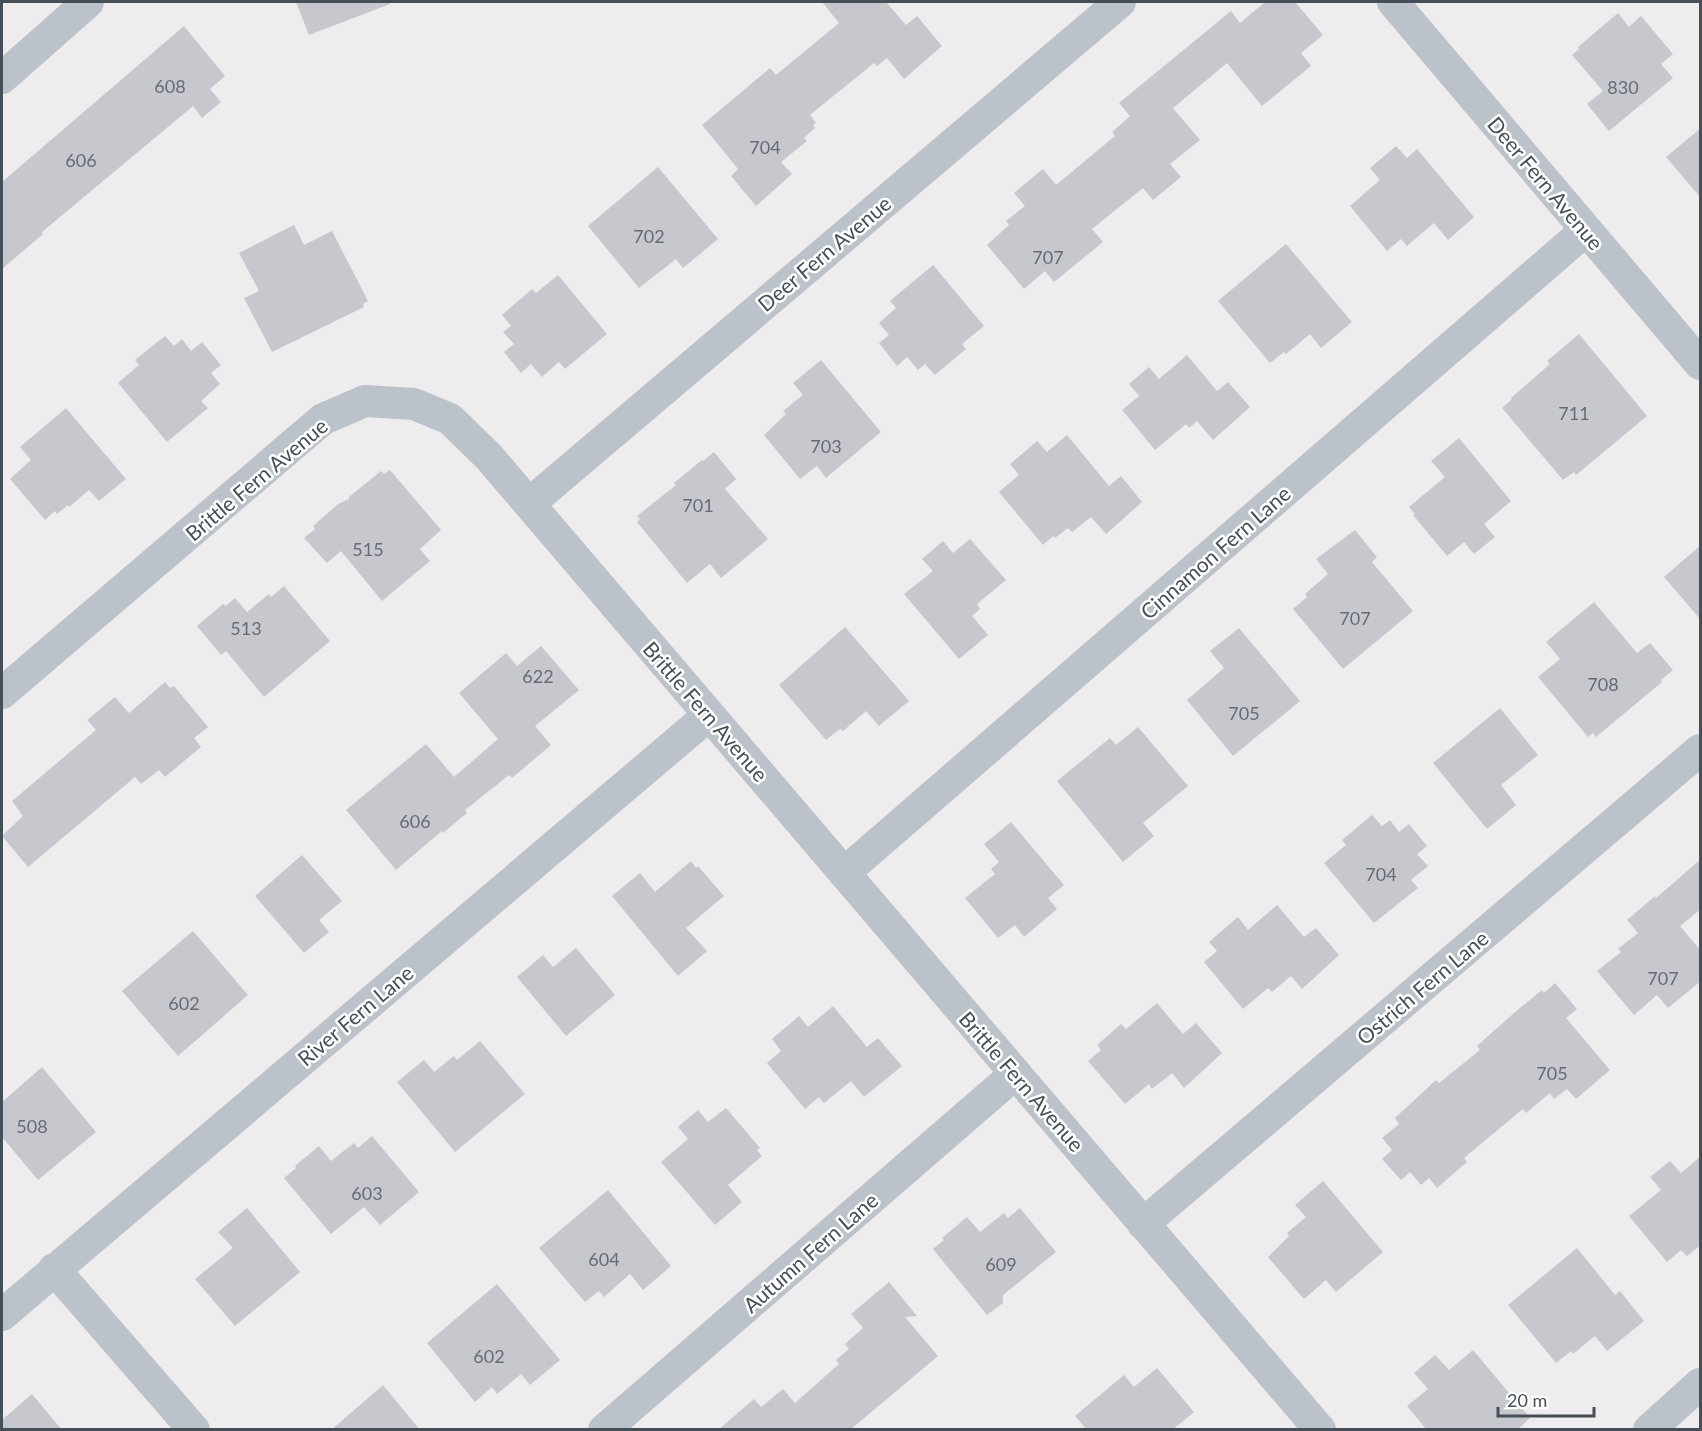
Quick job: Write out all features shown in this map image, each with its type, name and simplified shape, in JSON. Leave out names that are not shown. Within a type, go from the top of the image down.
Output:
[{"type":"street","points":[[2,78],[88,2]]},
{"type":"street","name":"Deer Fern Avenue","points":[[529,504],[1120,2]]},
{"type":"street","name":"Deer Fern Avenue","points":[[1393,2],[1701,364]]},
{"type":"street","name":"Cinnamon Fern Lane","points":[[844,873],[1586,230]]},
{"type":"street","name":"Brittle Fern Avenue","points":[[2,693],[323,419],[365,401],[414,404],[450,419],[489,457],[1320,1430]]},
{"type":"street","name":"River Fern Lane","points":[[2,1315],[709,715]]},
{"type":"street","name":"Ostrich Fern Lane","points":[[1143,1224],[1701,750]]},
{"type":"street","name":"Autumn Fern Lane","points":[[604,1430],[1016,1074]]},
{"type":"street","points":[[54,1269],[194,1430]]},
{"type":"street","points":[[1649,1430],[1701,1384]]},
{"type":"building","points":[[296,2],[390,2],[390,4],[309,35]]},
{"type":"building","points":[[822,2],[886,2],[906,25],[917,16],[942,46],[904,79],[887,58],[877,66],[874,63],[810,115],[816,123],[813,125],[815,128],[804,138],[807,141],[781,162],[792,174],[756,206],[731,176],[738,169],[702,125],[770,68],[776,75],[839,23]]},
{"type":"building","points":[[1265,2],[1295,2],[1323,35],[1301,53],[1311,66],[1262,106],[1227,63],[1173,108],[1200,140],[1170,164],[1181,177],[1153,200],[1143,188],[1092,229],[1103,242],[1054,282],[1045,271],[1024,289],[987,245],[1009,225],[1006,221],[1025,206],[1014,193],[1043,169],[1056,185],[1115,136],[1112,132],[1130,116],[1119,103],[1231,11],[1240,23]]},
{"type":"building","points":[[1618,13],[1629,27],[1641,16],[1673,54],[1661,64],[1673,78],[1609,131],[1587,104],[1603,91],[1572,55],[1579,49],[1578,47]]},
{"type":"building","points":[[184,26],[225,76],[210,89],[221,102],[202,118],[193,106],[42,232],[43,234],[2,269],[2,182]]},
{"type":"building","points":[[1701,128],[1701,198],[1666,157]]},
{"type":"building","points":[[1396,146],[1407,158],[1417,149],[1474,217],[1448,240],[1434,223],[1407,246],[1401,239],[1387,251],[1350,206],[1380,180],[1370,168]]},
{"type":"building","points":[[658,167],[718,239],[683,268],[676,259],[639,288],[588,226]]},
{"type":"building","points":[[294,225],[304,245],[332,231],[368,301],[363,304],[364,307],[272,352],[244,298],[259,291],[239,253]]},
{"type":"building","points":[[1286,244],[1352,322],[1321,348],[1310,334],[1286,354],[1284,352],[1270,363],[1218,301]]},
{"type":"building","points":[[933,265],[984,326],[962,344],[966,349],[935,375],[925,364],[918,370],[907,357],[897,366],[879,343],[889,335],[879,323],[896,308],[890,301]]},
{"type":"building","points":[[558,275],[607,334],[565,369],[559,362],[542,377],[531,364],[521,373],[504,352],[514,344],[503,332],[511,326],[502,315],[532,289],[536,293]]},
{"type":"building","points":[[1579,334],[1647,416],[1576,475],[1574,472],[1563,480],[1502,408],[1550,364],[1547,361]]},
{"type":"building","points":[[165,336],[174,346],[182,339],[191,351],[202,342],[221,365],[211,373],[220,384],[201,401],[208,408],[167,442],[118,383],[139,365],[135,360]]},
{"type":"building","points":[[1187,355],[1217,391],[1228,382],[1250,407],[1213,440],[1197,421],[1189,428],[1186,424],[1155,450],[1122,410],[1139,396],[1129,384],[1149,367],[1159,379]]},
{"type":"building","points":[[821,360],[881,432],[826,478],[817,466],[800,479],[764,435],[786,414],[783,411],[803,395],[793,383]]},
{"type":"building","points":[[66,408],[126,479],[99,501],[89,490],[69,507],[68,505],[57,514],[55,511],[45,520],[10,479],[31,460],[20,447]]},
{"type":"building","points":[[1067,435],[1109,486],[1121,476],[1142,502],[1106,534],[1091,517],[1072,532],[1068,528],[1055,538],[1053,536],[1043,545],[999,492],[1019,475],[1010,464],[1037,441],[1047,452]]},
{"type":"building","points":[[1459,438],[1511,501],[1484,524],[1495,537],[1474,554],[1464,542],[1447,556],[1409,507],[1445,477],[1431,461]]},
{"type":"building","points":[[714,452],[736,479],[725,489],[768,539],[721,578],[710,564],[687,583],[637,522],[640,519],[637,516]]},
{"type":"building","points":[[390,470],[441,530],[420,549],[430,561],[382,601],[341,551],[327,563],[304,538],[315,529],[313,526],[338,504],[349,499],[381,471],[384,474]]},
{"type":"building","points":[[1355,530],[1377,557],[1372,562],[1413,611],[1343,669],[1293,609],[1307,597],[1305,594],[1328,574],[1316,559]]},
{"type":"building","points":[[970,539],[1006,580],[977,604],[980,609],[972,616],[988,635],[959,659],[904,594],[933,571],[922,559],[943,541],[953,553]]},
{"type":"building","points":[[1701,545],[1701,620],[1664,577]]},
{"type":"building","points":[[284,586],[330,641],[264,697],[226,651],[221,655],[197,626],[223,604],[226,606],[235,598],[247,612],[269,594],[271,597]]},
{"type":"building","points":[[1594,602],[1637,653],[1650,643],[1673,670],[1661,680],[1662,682],[1596,737],[1593,733],[1588,737],[1538,677],[1560,659],[1546,642]]},
{"type":"building","points":[[845,627],[909,701],[879,726],[866,711],[843,731],[840,729],[826,740],[779,685]]},
{"type":"building","points":[[1239,628],[1300,701],[1233,756],[1187,700],[1224,668],[1210,651]]},
{"type":"building","points":[[541,646],[579,690],[535,726],[551,745],[512,778],[509,775],[465,810],[467,813],[396,870],[346,810],[426,744],[454,777],[498,739],[459,693],[506,653],[517,666]]},
{"type":"building","points":[[165,682],[170,688],[174,686],[208,727],[194,738],[201,747],[165,777],[159,770],[141,784],[135,777],[28,867],[2,836],[23,816],[12,801],[96,730],[87,720],[115,697],[129,713]]},
{"type":"building","points":[[1500,708],[1538,755],[1501,785],[1516,805],[1487,829],[1433,763]]},
{"type":"building","points":[[1138,727],[1188,786],[1143,823],[1154,836],[1123,862],[1057,781],[1110,738],[1116,745]]},
{"type":"building","points":[[1372,815],[1382,826],[1390,820],[1399,832],[1409,824],[1427,846],[1417,854],[1428,866],[1411,880],[1418,888],[1374,923],[1324,863],[1346,845],[1342,840]]},
{"type":"building","points":[[1011,822],[1064,885],[1048,898],[1057,909],[1024,937],[1015,925],[998,938],[965,898],[995,874],[991,869],[999,862],[984,844]]},
{"type":"building","points":[[302,855],[342,901],[319,920],[329,932],[304,953],[255,896]]},
{"type":"building","points":[[1701,859],[1701,909],[1680,926],[1701,951],[1701,981],[1668,1008],[1657,995],[1634,1015],[1597,971],[1621,952],[1618,949],[1638,933],[1627,920]]},
{"type":"building","points":[[691,861],[724,896],[686,928],[707,951],[678,976],[612,896],[640,873],[655,892]]},
{"type":"building","points":[[1277,905],[1304,937],[1316,928],[1339,955],[1302,989],[1291,976],[1272,992],[1268,988],[1243,1009],[1204,962],[1217,951],[1209,942],[1238,917],[1248,930]]},
{"type":"building","points":[[193,931],[248,995],[178,1056],[122,991]]},
{"type":"building","points":[[576,948],[615,995],[566,1036],[517,977],[543,955],[553,967]]},
{"type":"building","points":[[1555,983],[1577,1009],[1566,1018],[1610,1070],[1576,1099],[1567,1089],[1554,1099],[1550,1093],[1526,1113],[1523,1109],[1464,1158],[1467,1162],[1437,1188],[1429,1178],[1421,1185],[1410,1172],[1401,1180],[1382,1159],[1392,1150],[1382,1138],[1399,1124],[1395,1118],[1436,1080],[1439,1083],[1480,1050],[1477,1046],[1515,1012],[1542,990],[1544,993]]},
{"type":"building","points":[[1157,1003],[1183,1034],[1196,1023],[1222,1053],[1184,1088],[1172,1073],[1152,1089],[1149,1084],[1125,1104],[1088,1061],[1101,1050],[1097,1045],[1121,1024],[1126,1029]]},
{"type":"building","points":[[833,1006],[867,1047],[878,1038],[902,1066],[864,1097],[851,1081],[824,1103],[819,1097],[805,1109],[767,1063],[781,1051],[772,1039],[799,1016],[808,1027]]},
{"type":"building","points":[[480,1041],[525,1094],[455,1152],[397,1082],[424,1060],[434,1072],[454,1056],[457,1060]]},
{"type":"building","points":[[42,1067],[96,1132],[38,1180],[2,1137],[2,1102]]},
{"type":"building","points":[[726,1108],[760,1148],[757,1150],[762,1156],[728,1185],[742,1202],[715,1225],[661,1162],[688,1139],[678,1127],[698,1110],[708,1122]]},
{"type":"building","points":[[372,1136],[419,1192],[380,1225],[364,1207],[331,1234],[284,1178],[319,1146],[331,1161],[354,1143],[358,1148]]},
{"type":"building","points":[[1701,1156],[1701,1245],[1687,1256],[1681,1250],[1667,1262],[1629,1216],[1661,1190],[1650,1177],[1670,1161],[1681,1173]]},
{"type":"building","points":[[1323,1181],[1383,1252],[1336,1292],[1326,1280],[1304,1299],[1268,1257],[1289,1236],[1287,1233],[1306,1217],[1295,1205]]},
{"type":"building","points":[[608,1190],[671,1266],[643,1290],[630,1274],[604,1297],[599,1291],[585,1302],[539,1248]]},
{"type":"building","points":[[247,1208],[300,1272],[235,1326],[195,1279],[233,1248],[218,1232]]},
{"type":"building","points":[[1020,1208],[1056,1252],[1003,1295],[1003,1303],[987,1315],[933,1249],[944,1240],[942,1238],[967,1217],[980,1232],[1004,1213],[1008,1218]]},
{"type":"building","points":[[1577,1248],[1615,1295],[1620,1291],[1644,1321],[1607,1351],[1595,1336],[1573,1354],[1571,1351],[1556,1363],[1508,1305]]},
{"type":"building","points":[[889,1282],[917,1316],[905,1317],[938,1356],[850,1430],[718,1430],[754,1399],[761,1407],[783,1389],[795,1403],[839,1364],[836,1360],[849,1349],[845,1344],[863,1328],[851,1314]]},
{"type":"building","points":[[497,1284],[560,1360],[530,1385],[521,1374],[497,1394],[492,1387],[475,1402],[427,1343]]},
{"type":"building","points":[[1473,1350],[1530,1418],[1517,1430],[1427,1430],[1407,1406],[1428,1389],[1414,1373],[1435,1355],[1449,1370]]},
{"type":"building","points":[[1157,1368],[1194,1412],[1172,1430],[1087,1430],[1075,1416],[1124,1375],[1134,1387]]},
{"type":"building","points":[[383,1385],[420,1430],[331,1430]]},
{"type":"building","points":[[32,1394],[62,1430],[2,1430],[2,1420]]}]
